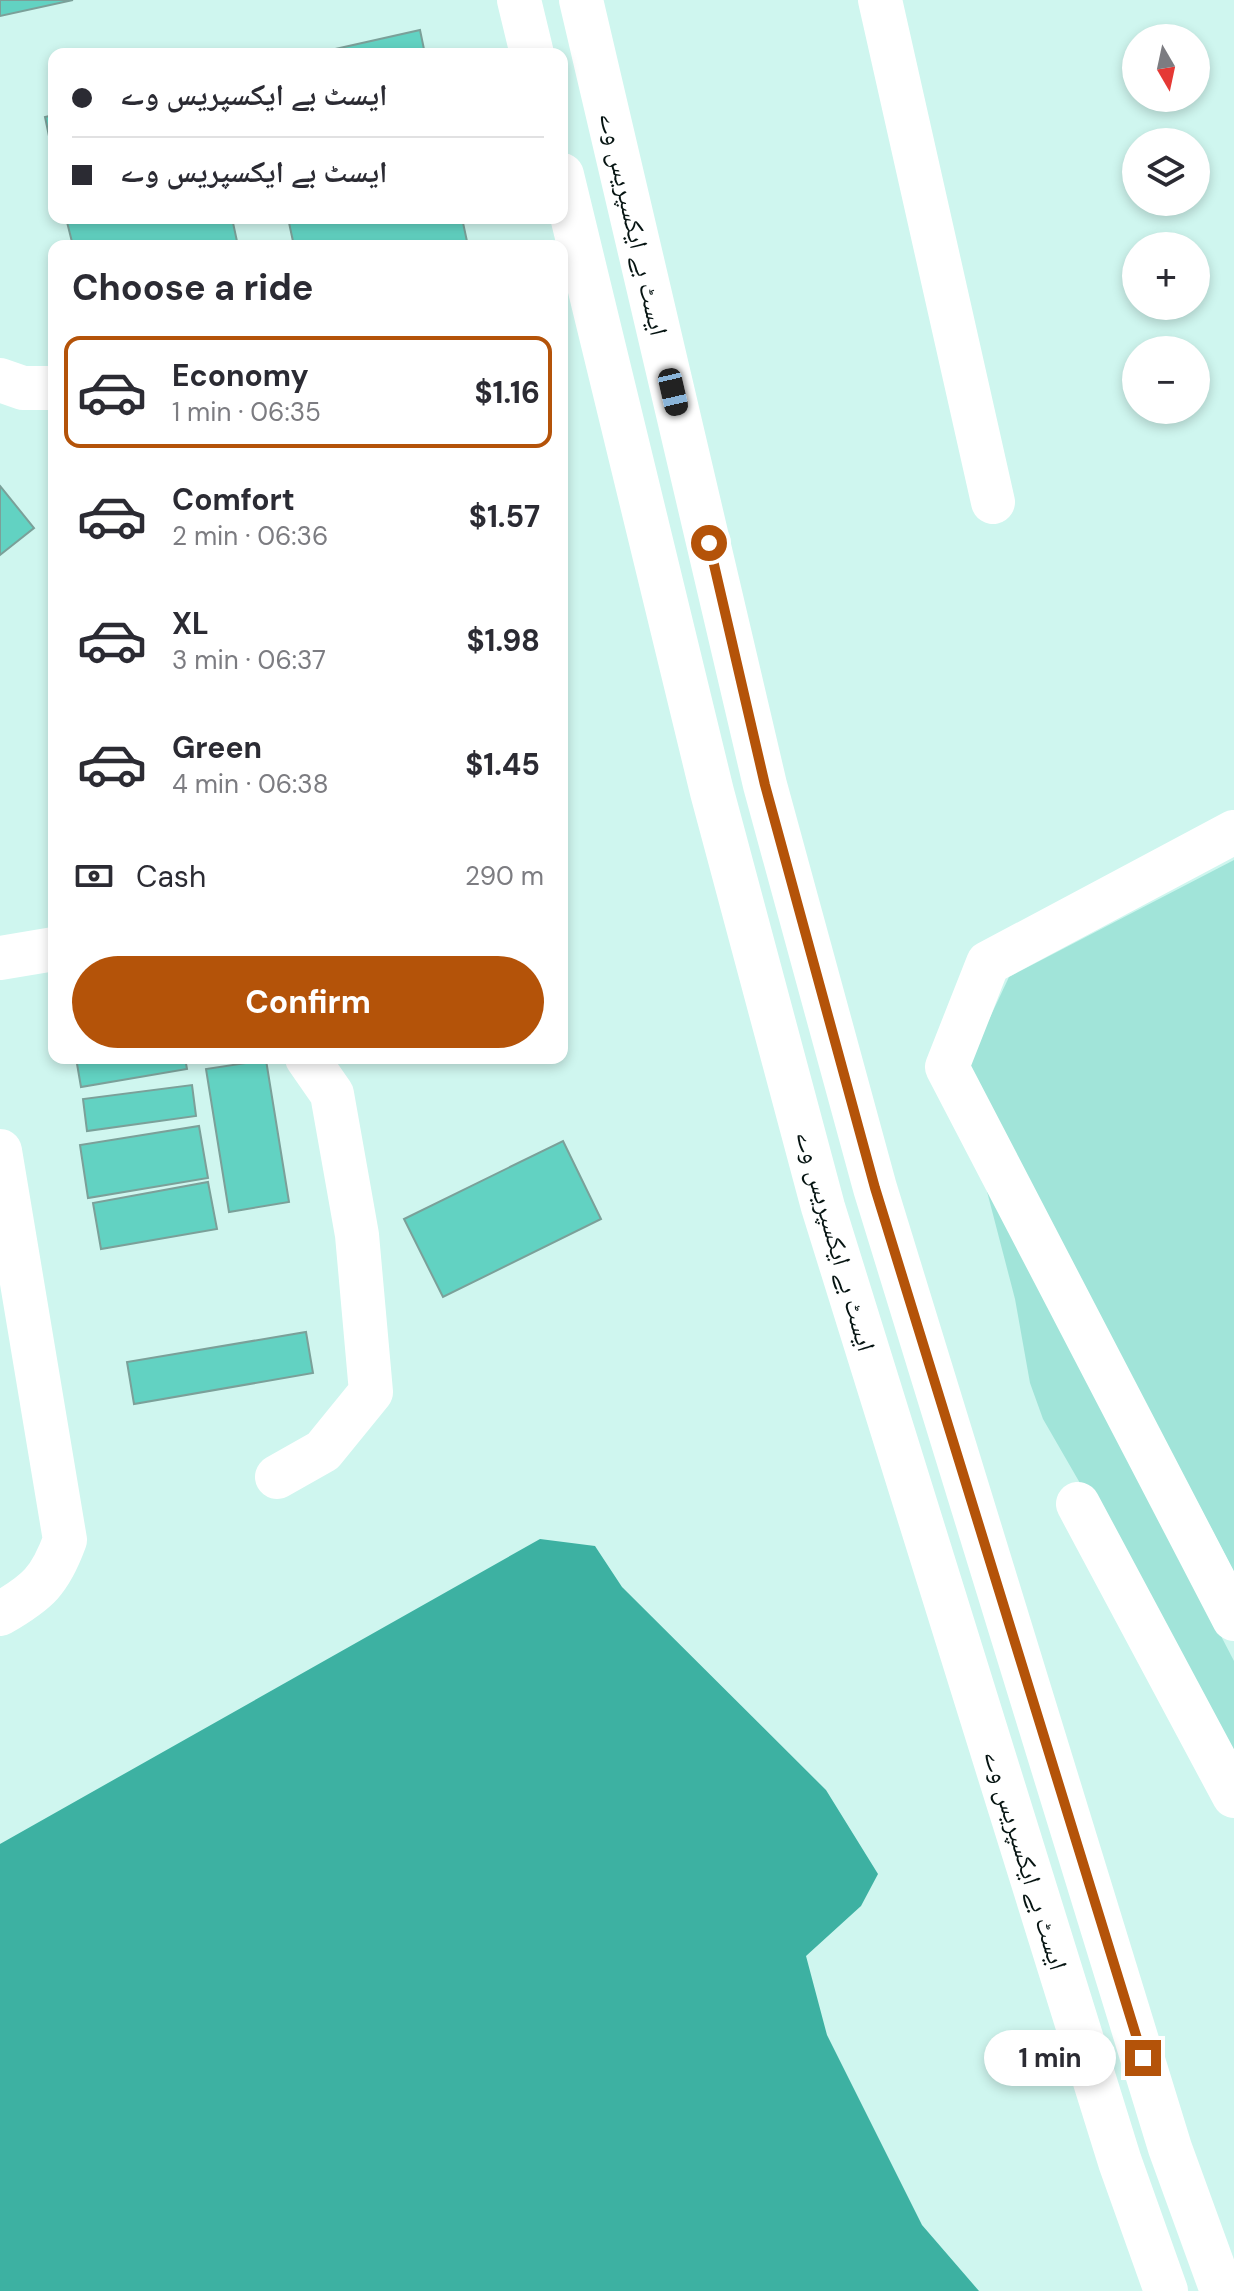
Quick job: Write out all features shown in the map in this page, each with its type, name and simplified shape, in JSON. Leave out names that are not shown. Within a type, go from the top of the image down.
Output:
[{"type":"main road","points":[[519,0],[531,48]]},
{"type":"main road","name":"ایسٹ بے ایکسپریس وے","points":[[581,0],[765,785],[875,1188],[1170,2148],[1222,2291]]},
{"type":"main road","points":[[880,0],[993,502]]},
{"type":"main road","name":"ایسٹ بے ایکسپریس وے","points":[[568,200],[712,792],[823,1207],[1120,2162],[1166,2291]]},
{"type":"main road","points":[[0,380],[23,388],[48,388]]},
{"type":"main road","points":[[1234,832],[988,963],[947,1067],[1234,1619]]},
{"type":"main road","points":[[0,958],[48,950]]},
{"type":"main road","points":[[277,1477],[323,1451],[371,1392],[357,1235],[332,1094],[311,1064]]},
{"type":"main road","points":[[0,1151],[65,1540],[53,1572],[33,1595],[0,1614]]},
{"type":"main road","points":[[1078,1504],[1234,1796]]},
{"type":"shaded area","points":[[1234,860],[1234,1572],[968,1064],[1009,977]]},
{"type":"shaded area","points":[[984,1180],[1234,1661],[1234,1750],[1043,1419],[1030,1383],[1015,1299]]},
{"type":"shaded area","points":[[540,1539],[595,1546],[622,1587],[826,1790],[878,1874],[861,1906],[806,1956],[827,2035],[922,2225],[979,2291],[0,2291],[0,1844]]},
{"type":"building","points":[[0,0],[73,0],[0,16]]},
{"type":"building","points":[[420,30],[424,48],[340,48]]},
{"type":"building","points":[[68,224],[233,224],[237,240],[72,240]]},
{"type":"building","points":[[289,224],[463,224],[467,240],[293,240]]},
{"type":"building","points":[[0,486],[34,528],[0,555]]},
{"type":"building","points":[[77,1064],[186,1064],[187,1069],[81,1087]]},
{"type":"building","points":[[267,1064],[289,1202],[229,1212],[206,1069]]},
{"type":"building","points":[[192,1085],[196,1116],[87,1131],[83,1099]]},
{"type":"building","points":[[199,1126],[208,1178],[88,1198],[80,1145]]},
{"type":"building","points":[[563,1141],[601,1219],[443,1297],[404,1219]]},
{"type":"building","points":[[208,1182],[217,1229],[101,1249],[93,1203]]},
{"type":"building","points":[[306,1332],[313,1373],[134,1404],[127,1362]]},
{"type":"route","points":[[709,543],[765,785],[875,1188],[1143,2058]]}]
